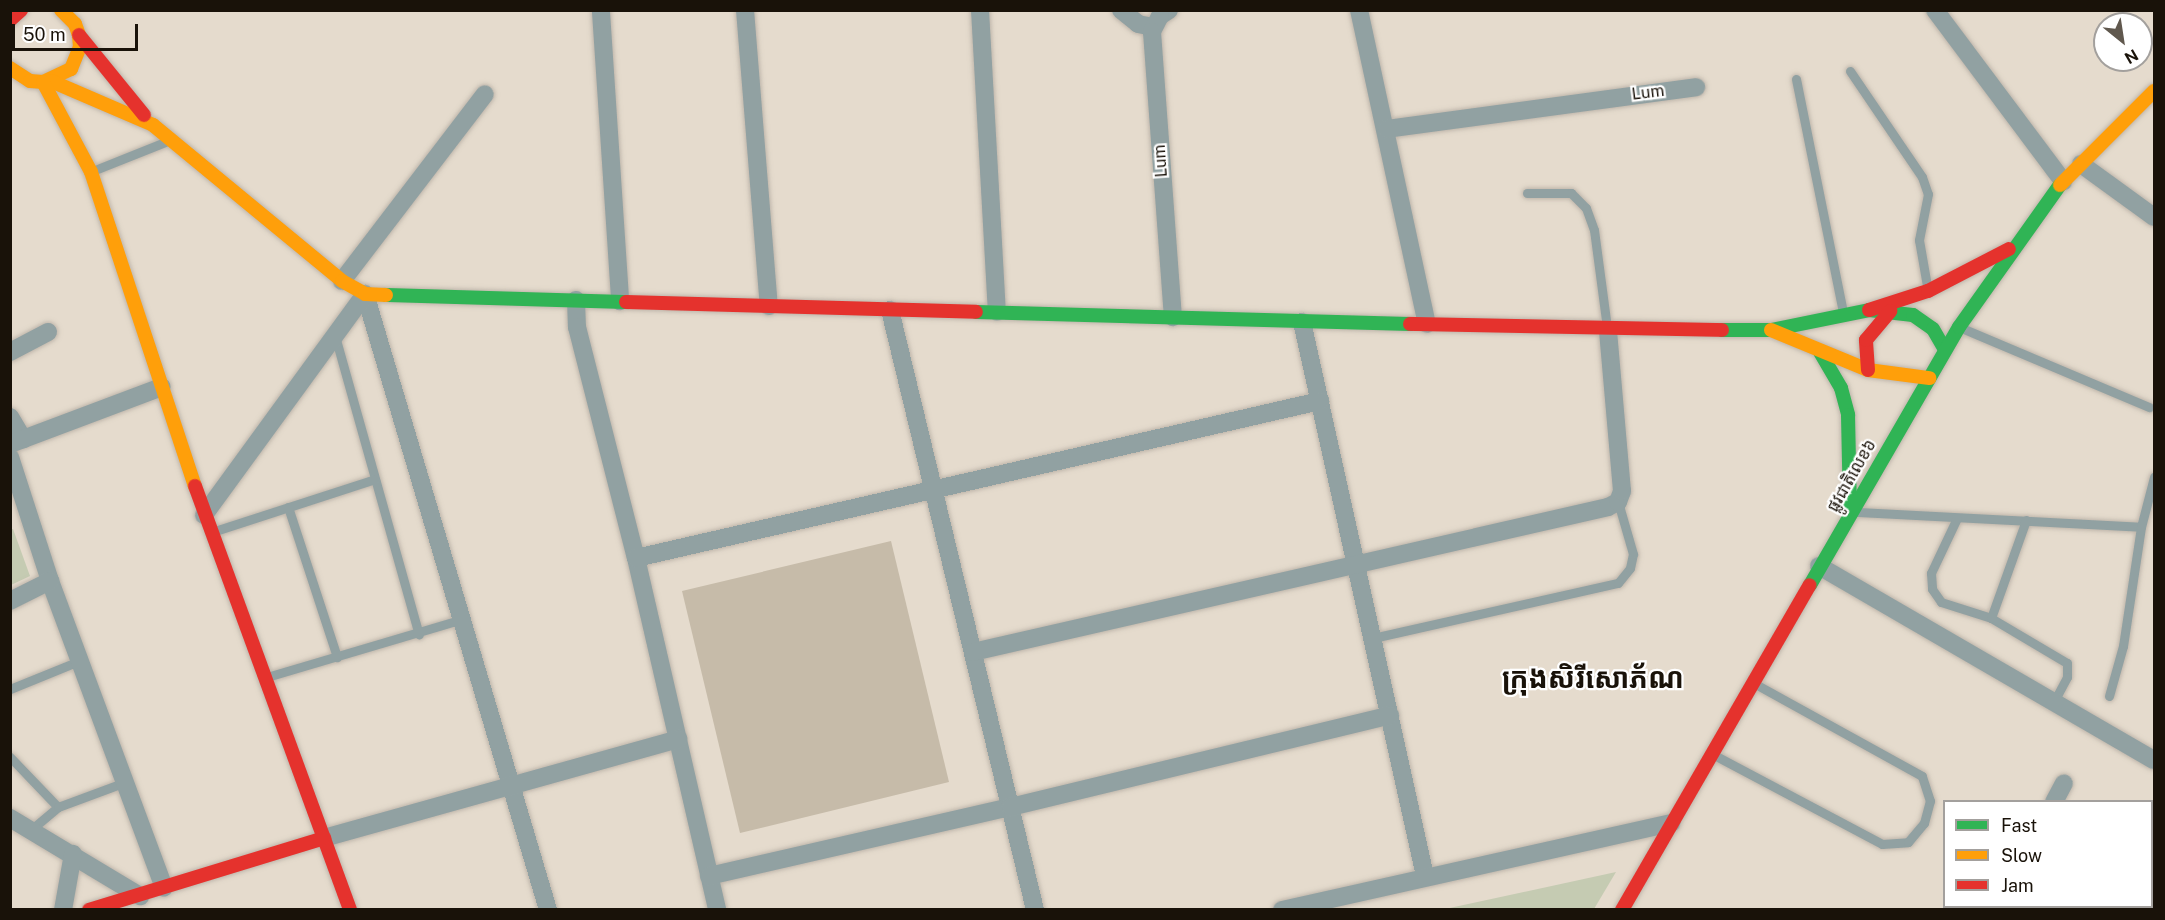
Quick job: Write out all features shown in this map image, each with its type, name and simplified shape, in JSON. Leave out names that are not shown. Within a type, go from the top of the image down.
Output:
[{"type":"main road","points":[[10,20],[21,10]]},
{"type":"main road","points":[[68,12],[79,35],[153,125]]},
{"type":"main road","points":[[47,82],[71,69],[77,58],[79,35]]},
{"type":"main road","points":[[10,68],[30,81],[47,82],[153,125],[173,139],[342,281],[364,294],[1608,330],[1771,330],[1842,313],[1869,310],[1928,291],[2013,247]]},
{"type":"main road","points":[[47,82],[91,172],[204,515],[350,909]]},
{"type":"main road","name":"ផ្លូវជាតិលេខ៦","points":[[1622,909],[1959,327],[2013,247],[2063,181],[2154,91]]},
{"type":"main road","points":[[1869,310],[1913,315],[1933,329],[1945,350]]},
{"type":"main road","points":[[1868,370],[1866,340],[1890,312]]},
{"type":"main road","points":[[1771,330],[1868,370],[1929,378]]},
{"type":"main road","points":[[1820,352],[1841,388],[1848,415],[1850,512]]},
{"type":"main road","points":[[89,909],[108,907],[324,838]]},
{"type":"street","points":[[745,10],[769,306]]},
{"type":"street","points":[[980,10],[998,312]]},
{"type":"street","points":[[1121,10],[1138,24],[1154,27],[1160,16],[1168,10]]},
{"type":"street","points":[[1359,10],[1427,324]]},
{"type":"street","points":[[1935,10],[2063,181]]},
{"type":"street","points":[[601,12],[620,301]]},
{"type":"street","name":"Lum","points":[[1154,27],[1173,317]]},
{"type":"street","name":"Lum","points":[[1386,129],[1696,87]]},
{"type":"street","points":[[342,281],[485,94]]},
{"type":"street","points":[[2081,164],[2154,217]]},
{"type":"street","points":[[204,515],[364,294]]},
{"type":"street","points":[[364,294],[513,783],[548,909]]},
{"type":"street","points":[[576,300],[577,327],[636,558],[717,909]]},
{"type":"street","points":[[890,310],[1035,909]]},
{"type":"street","points":[[1302,322],[1358,562],[1425,876]]},
{"type":"street","points":[[973,652],[1358,562],[1608,507],[1618,502],[1622,491],[1608,330]]},
{"type":"street","points":[[10,352],[48,332]]},
{"type":"street","points":[[10,417],[17,442],[162,387]]},
{"type":"street","points":[[636,558],[1320,401]]},
{"type":"street","points":[[10,457],[50,581],[123,783],[164,888]]},
{"type":"street","points":[[1819,566],[2154,760]]},
{"type":"street","points":[[10,601],[50,581]]},
{"type":"street","points":[[710,876],[1011,807],[1390,715]]},
{"type":"street","points":[[324,838],[513,783],[678,739]]},
{"type":"street","points":[[2055,800],[2064,783]]},
{"type":"street","points":[[10,818],[33,828],[140,896]]},
{"type":"street","points":[[1282,909],[1671,823]]},
{"type":"street","points":[[63,909],[73,854]]},
{"type":"lane","points":[[1850,71],[1922,177],[1928,194],[1919,240],[1928,291]]},
{"type":"lane","points":[[1796,80],[1842,313]]},
{"type":"lane","points":[[91,172],[173,139]]},
{"type":"lane","points":[[1527,193],[1571,193],[1586,208],[1594,230],[1608,330]]},
{"type":"lane","points":[[1959,327],[2149,407]]},
{"type":"lane","points":[[334,336],[419,634]]},
{"type":"lane","points":[[2109,696],[2123,646],[2141,527],[2154,477]]},
{"type":"lane","points":[[210,532],[375,479]]},
{"type":"lane","points":[[1373,638],[1618,583],[1630,568],[1633,554],[1618,502]]},
{"type":"lane","points":[[288,507],[337,657]]},
{"type":"lane","points":[[1850,512],[2141,527]]},
{"type":"lane","points":[[1957,518],[1931,573],[1932,588],[1941,602],[1991,618],[2067,663],[2067,677],[2052,703]]},
{"type":"lane","points":[[1991,618],[2026,520]]},
{"type":"lane","points":[[264,678],[419,634],[463,619]]},
{"type":"lane","points":[[10,688],[79,661]]},
{"type":"lane","points":[[1712,753],[1882,844],[1908,842],[1924,823],[1930,801],[1922,776],[1752,682]]},
{"type":"lane","points":[[10,757],[58,807]]},
{"type":"lane","points":[[33,828],[58,807],[123,783]]},
{"type":"green space","points":[[13,529],[30,576],[11,585],[10,530]]},
{"type":"green space","points":[[1616,872],[1594,909],[1445,909]]},
{"type":"building","points":[[891,541],[949,782],[740,833],[682,591]]},
{"type":"traffic: fast","points":[[1810,585],[1959,327],[2060,185]]},
{"type":"traffic: fast","points":[[386,295],[626,302]]},
{"type":"traffic: fast","points":[[1722,330],[1771,330],[1869,310],[1913,315],[1933,329],[1945,350]]},
{"type":"traffic: fast","points":[[976,312],[1410,324]]},
{"type":"traffic: fast","points":[[1820,352],[1841,388],[1848,415],[1850,512]]},
{"type":"traffic: slow","points":[[10,68],[30,81],[43,82],[71,69],[80,47],[79,35],[75,24],[61,10]]},
{"type":"traffic: slow","points":[[51,81],[153,125],[342,281],[365,294],[386,295]]},
{"type":"traffic: slow","points":[[43,82],[91,172],[195,486]]},
{"type":"traffic: slow","points":[[2060,185],[2154,91]]},
{"type":"traffic: slow","points":[[1771,330],[1868,370],[1929,378]]},
{"type":"traffic: jam","points":[[10,20],[21,10]]},
{"type":"traffic: jam","points":[[79,35],[144,115]]},
{"type":"traffic: jam","points":[[1869,310],[1928,291],[2009,249]]},
{"type":"traffic: jam","points":[[626,302],[976,312]]},
{"type":"traffic: jam","points":[[1868,370],[1866,340],[1890,311]]},
{"type":"traffic: jam","points":[[1410,324],[1722,330]]},
{"type":"traffic: jam","points":[[195,486],[350,910]]},
{"type":"traffic: jam","points":[[1622,910],[1810,585]]},
{"type":"traffic: jam","points":[[89,910],[324,838]]},
{"type":"district","name":"ក្រុងសិរីសោភ័ណ","points":[[1593,678]]}]
